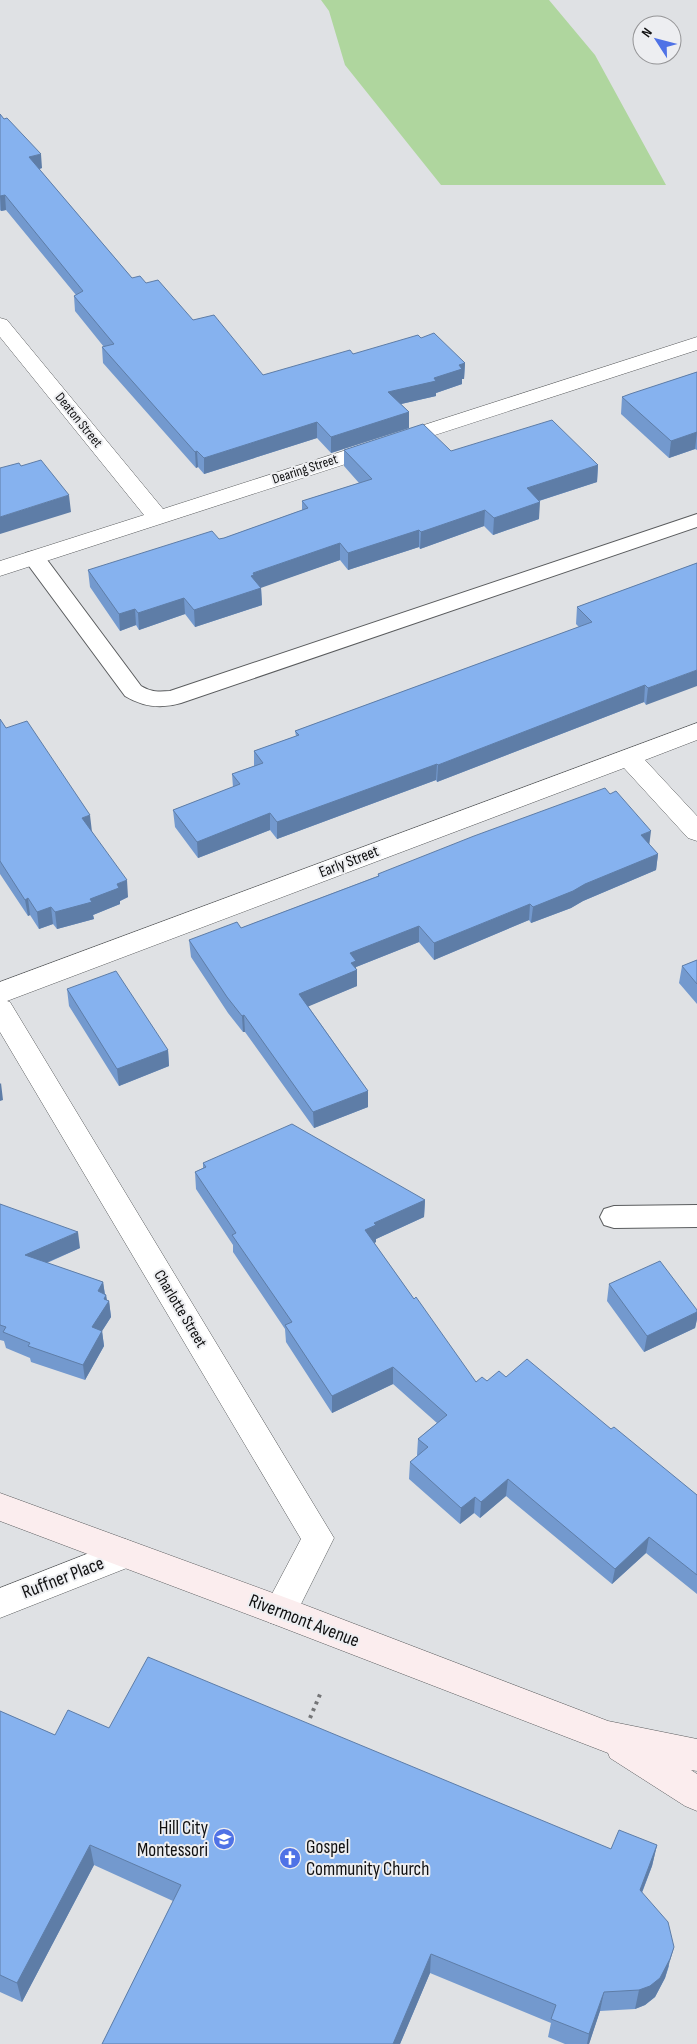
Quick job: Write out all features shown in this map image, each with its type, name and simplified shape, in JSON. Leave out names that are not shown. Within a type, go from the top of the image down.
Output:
[{"type":"main road","name":"Rivermont Avenue","points":[[0,1507],[280,1611],[608,1737],[691,1778]]},
{"type":"street","name":"Deaton Street","points":[[0,324],[158,517]]},
{"type":"street","name":"Dearing Street","points":[[0,569],[697,343]]},
{"type":"street","name":"Early Street","points":[[0,993],[697,731]]},
{"type":"street","points":[[628,757],[697,832]]},
{"type":"street","name":"Charlotte Street","points":[[0,1009],[318,1538],[280,1611]]},
{"type":"street","name":"Ruffner Place","points":[[0,1603],[126,1554]]},
{"type":"lane","points":[[34,558],[133,691],[144,698],[159,701],[174,698],[697,520]]},
{"type":"lane","points":[[614,1217],[697,1216]]},
{"type":"path","points":[[310,1718],[321,1692]]},
{"type":"green space","points":[[321,0],[549,0],[595,55],[666,185],[441,185],[345,65],[329,11]]},
{"type":"building","points":[[0,114],[4,119],[7,118],[41,154],[29,157],[132,278],[140,276],[146,283],[158,280],[193,320],[214,315],[263,375],[350,350],[353,354],[418,335],[421,338],[434,333],[465,363],[459,365],[462,369],[434,378],[436,381],[388,392],[409,412],[331,437],[317,422],[204,458],[197,451],[195,452],[102,347],[114,344],[74,296],[83,291],[5,195],[0,196]]},
{"type":"building","points":[[697,372],[697,432],[671,441],[622,397],[630,394]]},
{"type":"building","points":[[552,420],[598,465],[527,488],[540,502],[494,518],[485,510],[421,532],[419,530],[348,553],[340,543],[253,573],[254,575],[251,576],[261,588],[194,610],[184,598],[138,613],[135,609],[119,614],[88,570],[212,531],[219,539],[224,538],[308,508],[302,501],[372,479],[344,450],[423,424],[451,451]]},
{"type":"building","points":[[41,460],[69,495],[0,517],[0,468],[19,463],[21,466]]},
{"type":"building","points":[[697,563],[697,670],[648,688],[645,685],[438,765],[277,822],[270,813],[197,842],[173,810],[240,784],[232,774],[263,763],[254,751],[299,735],[295,731],[592,622],[577,607]]},
{"type":"building","points":[[0,719],[6,728],[27,721],[90,815],[82,818],[127,880],[117,884],[119,888],[90,899],[92,902],[55,912],[51,907],[37,912],[28,898],[25,900],[0,861]]},
{"type":"building","points":[[605,788],[610,794],[616,791],[651,831],[641,835],[658,854],[533,907],[530,904],[434,943],[419,926],[350,953],[356,961],[351,963],[357,970],[299,994],[368,1091],[313,1112],[244,1015],[242,1016],[227,997],[189,940],[237,922],[241,928],[379,876],[378,874],[474,836]]},
{"type":"building","points":[[697,960],[697,984],[682,966]]},
{"type":"building","points":[[116,971],[168,1050],[117,1069],[67,989]]},
{"type":"building","points":[[292,1124],[425,1200],[374,1223],[376,1225],[365,1230],[414,1299],[416,1297],[476,1382],[482,1377],[487,1381],[499,1371],[506,1377],[527,1359],[611,1429],[614,1427],[697,1495],[697,1575],[649,1537],[615,1569],[508,1479],[481,1502],[475,1497],[461,1508],[410,1462],[428,1447],[418,1439],[447,1415],[393,1367],[332,1396],[285,1325],[292,1322],[232,1235],[236,1233],[195,1172],[206,1167],[203,1163]]},
{"type":"building","points":[[0,1204],[78,1232],[25,1255],[103,1282],[98,1291],[106,1295],[104,1299],[109,1301],[92,1327],[102,1331],[83,1365],[28,1346],[30,1343],[3,1332],[6,1327],[0,1325]]},
{"type":"building","points":[[660,1261],[697,1312],[647,1336],[609,1284]]},
{"type":"building","name":"Gospel Community Church","points":[[148,1657],[611,1849],[619,1830],[657,1845],[640,1890],[668,1922],[674,1947],[660,1978],[650,1986],[639,1990],[604,1992],[589,2034],[551,2019],[556,2005],[431,1954],[393,2044],[102,2044],[181,1885],[90,1845],[17,1983],[0,1975],[0,1711],[55,1735],[68,1710],[109,1728]]},
{"type":"place","name":"Hill City Montessori","points":[[224,1839]]},
{"type":"place","name":"Gospel Community Church","points":[[290,1858]]}]
